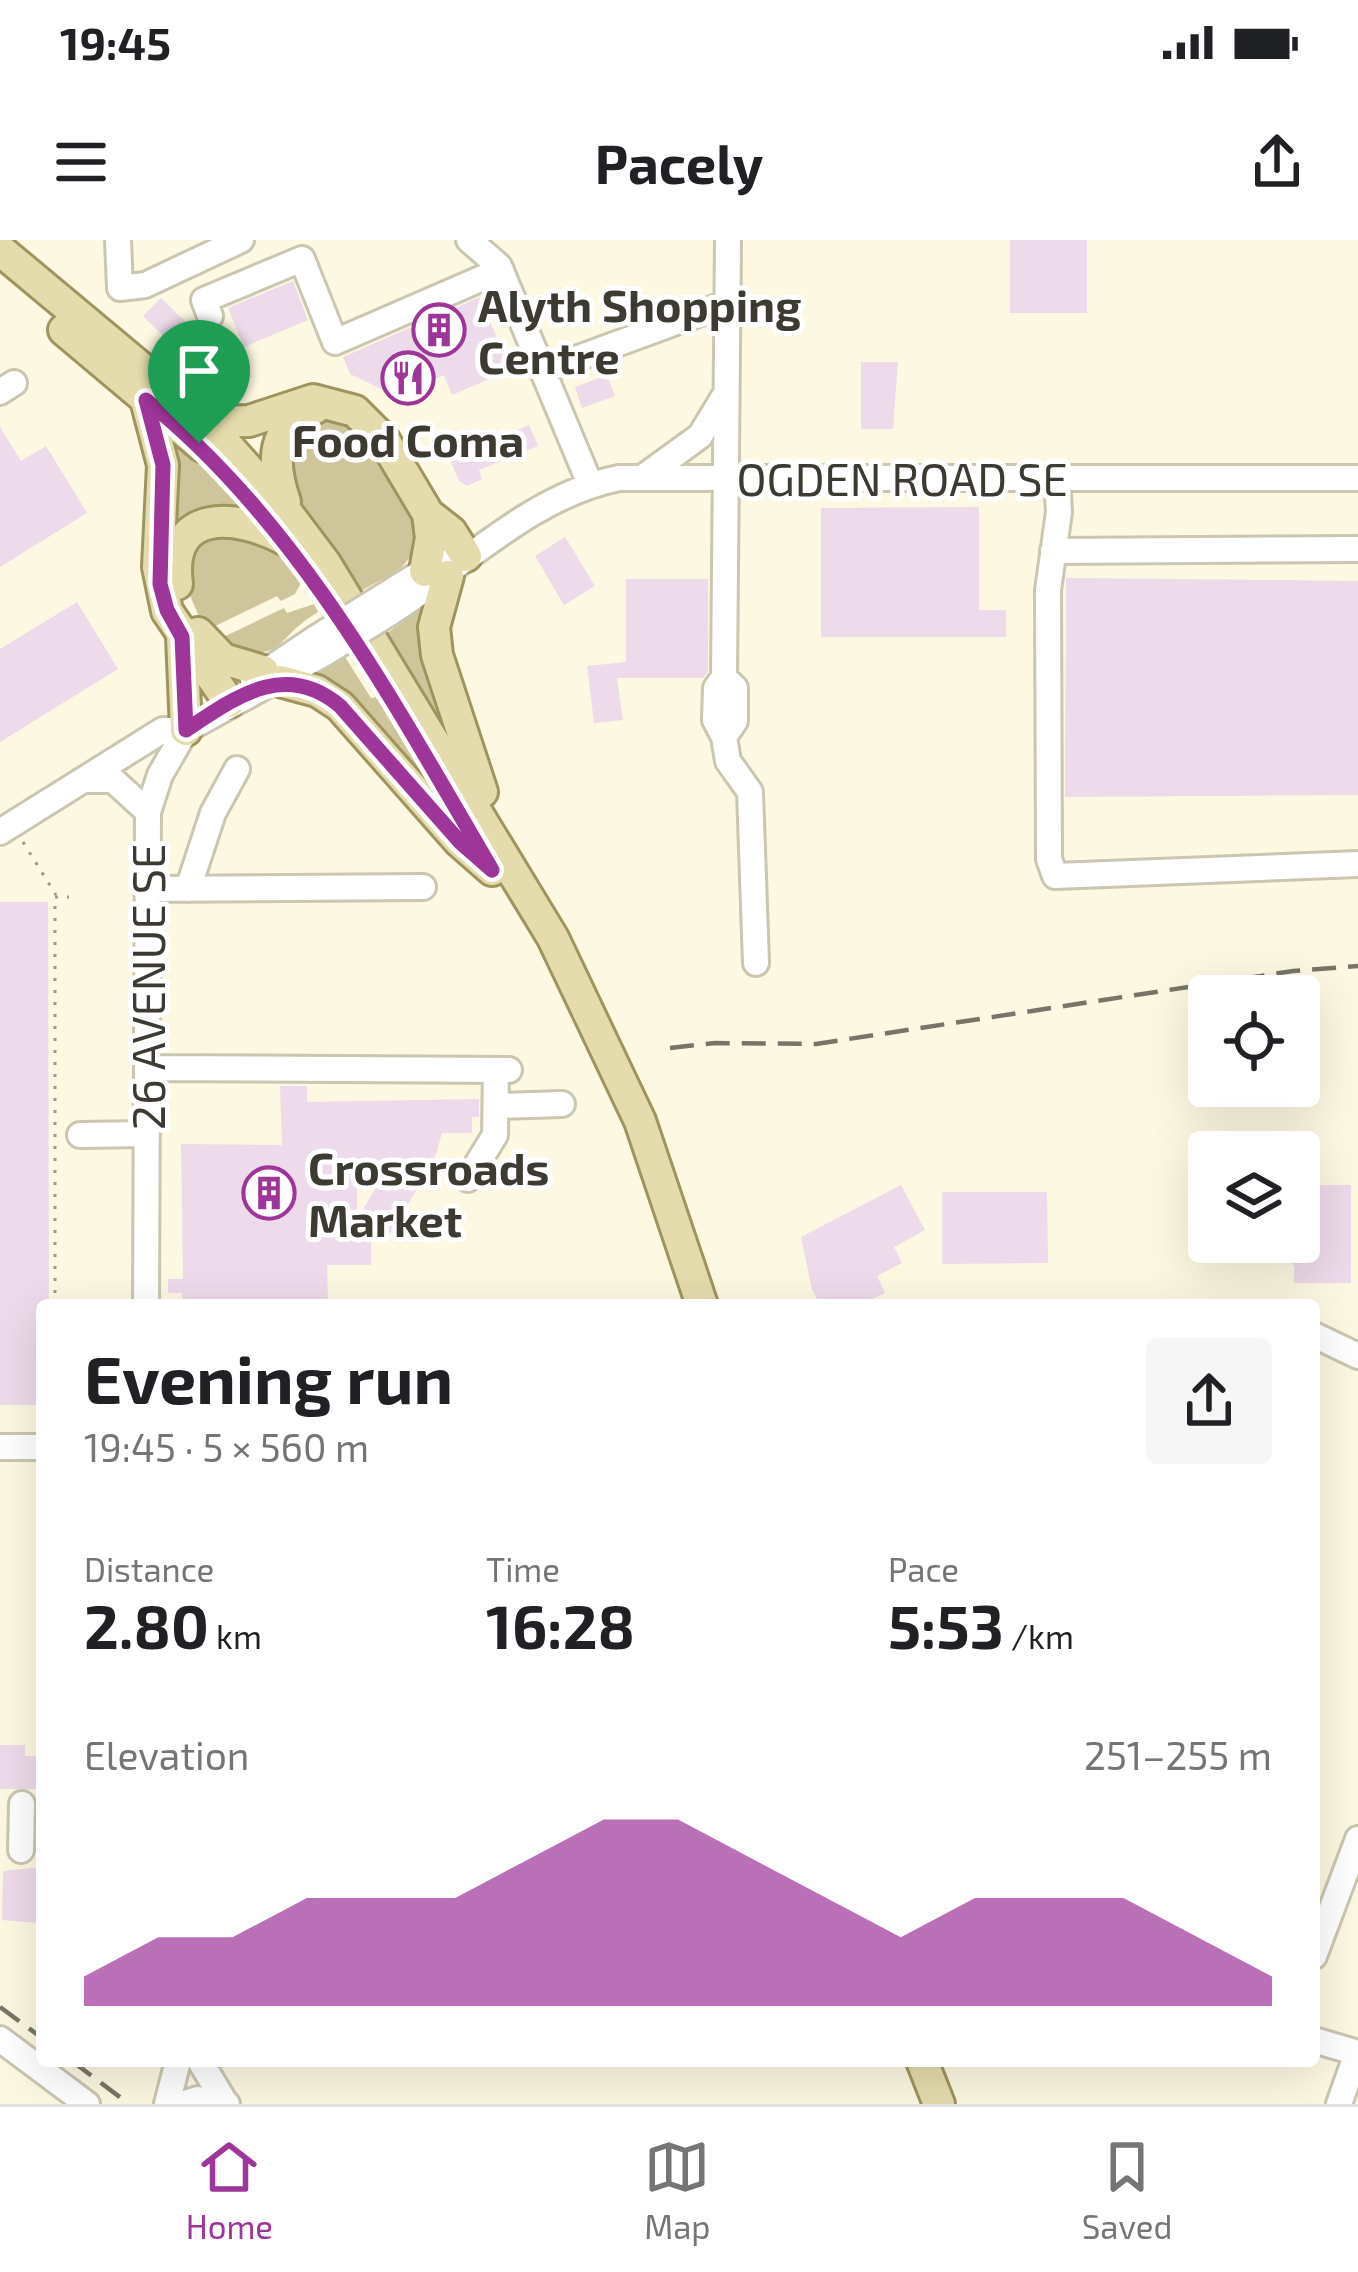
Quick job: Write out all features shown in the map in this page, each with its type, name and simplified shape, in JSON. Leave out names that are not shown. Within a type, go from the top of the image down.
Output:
[{"type":"main road","points":[[5,263],[325,563],[614,1058],[700,1299]]},
{"type":"main road","points":[[5,263],[206,422],[286,526]]},
{"type":"main road","points":[[146,400],[163,465],[160,584],[167,610],[229,702]]},
{"type":"main road","points":[[206,422],[249,421],[313,400],[355,411],[369,422],[428,514],[451,532],[434,627],[437,655],[499,865],[614,1108],[678,1299]]},
{"type":"main road","points":[[286,526],[274,465],[277,441],[302,414],[332,404]]},
{"type":"main road","points":[[428,514],[431,538],[446,568]]},
{"type":"main road","points":[[286,526],[214,521],[186,536],[178,551],[178,592],[201,639],[223,659],[317,691],[340,706],[460,842],[499,865]]},
{"type":"main road","points":[[182,637],[186,730]]},
{"type":"main road","points":[[904,2067],[918,2104]]},
{"type":"main road","points":[[924,2067],[939,2104]]},
{"type":"street","points":[[118,240],[120,288],[145,285],[241,240]]},
{"type":"street","points":[[469,240],[501,270],[590,484]]},
{"type":"street","points":[[728,240],[724,677],[716,688],[716,720],[728,761],[750,792],[755,963]]},
{"type":"street","points":[[210,316],[204,299],[302,260],[335,342],[501,270]]},
{"type":"street","points":[[543,371],[728,303]]},
{"type":"street","points":[[642,478],[700,436],[729,388]]},
{"type":"street","name":"OGDEN ROAD SE","points":[[320,645],[590,484],[727,477],[1358,478]]},
{"type":"street","points":[[1057,479],[1048,590],[1049,837],[1055,876],[1358,863]]},
{"type":"street","points":[[1053,551],[1358,549]]},
{"type":"street","name":"26 AVENUE SE","points":[[146,1299],[148,812],[160,775],[186,730],[320,645]]},
{"type":"street","points":[[10,834],[163,730],[186,730]]},
{"type":"street","points":[[188,890],[213,813],[237,770]]},
{"type":"street","points":[[85,780],[113,781],[148,812]]},
{"type":"street","points":[[147,889],[423,887]]},
{"type":"street","points":[[148,1068],[502,1070],[494,1135],[467,1179]]},
{"type":"street","points":[[496,1106],[562,1104]]},
{"type":"street","points":[[68,1137],[147,1134]]},
{"type":"street","points":[[1320,1342],[1358,1356]]},
{"type":"street","points":[[0,1447],[36,1447]]},
{"type":"street","points":[[21,1850],[22,1804]]},
{"type":"street","points":[[1320,1940],[1358,1839]]},
{"type":"street","points":[[0,2039],[36,2066]]},
{"type":"street","points":[[1320,2042],[1358,2053],[1335,2103]]},
{"type":"street","points":[[37,2067],[87,2104]]},
{"type":"street","points":[[167,2104],[176,2067]]},
{"type":"street","points":[[204,2067],[226,2104]]},
{"type":"street","points":[[182,2104],[198,2099],[226,2104]]},
{"type":"path","points":[[10,834],[57,896],[52,1102],[68,1137],[52,1176],[55,1299]]},
{"type":"path","points":[[57,896],[69,896]]},
{"type":"path","points":[[48,926],[56,926]]},
{"type":"path","points":[[48,1139],[68,1137]]},
{"type":"shaded area","points":[[326,418],[343,424],[371,447],[420,525],[407,562],[358,593],[291,490],[291,432]]},
{"type":"shaded area","points":[[171,443],[196,461],[248,515],[172,550]]},
{"type":"shaded area","points":[[225,528],[274,550],[301,583],[295,594],[281,601],[277,596],[205,631],[184,581],[201,536]]},
{"type":"shaded area","points":[[429,603],[467,778],[383,636]]},
{"type":"shaded area","points":[[314,604],[318,612],[275,648],[254,652],[213,642],[284,608],[287,613]]},
{"type":"shaded area","points":[[345,657],[371,698],[376,697],[436,795],[308,679]]},
{"type":"building","points":[[1010,240],[1087,240],[1087,313],[1010,313]]},
{"type":"building","points":[[293,281],[308,320],[244,347],[228,308]]},
{"type":"building","name":"Alyth Shopping Centre","points":[[480,297],[508,365],[492,372],[494,377],[452,395],[444,375],[394,395],[350,374],[343,357]]},
{"type":"building","points":[[161,298],[202,338],[184,356],[143,316]]},
{"type":"building","points":[[861,362],[898,362],[893,429],[861,429]]},
{"type":"building","points":[[607,375],[615,396],[582,408],[575,387]]},
{"type":"building","points":[[529,425],[538,446],[479,470],[482,479],[467,486],[459,481],[449,458]]},
{"type":"building","points":[[0,427],[21,461],[46,446],[87,513],[0,567]]},
{"type":"building","points":[[979,507],[979,610],[1006,610],[1006,637],[821,637],[821,508]]},
{"type":"building","points":[[565,537],[595,586],[564,605],[535,556]]},
{"type":"building","points":[[1066,578],[1358,581],[1358,795],[1065,797]]},
{"type":"building","points":[[626,579],[708,579],[708,672],[703,678],[617,678],[623,720],[594,723],[587,666],[626,662]]},
{"type":"building","points":[[77,602],[118,669],[0,742],[0,649]]},
{"type":"building","points":[[0,902],[48,902],[49,1299],[36,1299],[36,1405],[0,1405]]},
{"type":"building","name":"Crossroads Market","points":[[280,1086],[307,1086],[307,1102],[479,1099],[479,1117],[472,1117],[472,1133],[442,1133],[434,1161],[390,1234],[371,1223],[371,1265],[327,1265],[328,1299],[182,1299],[182,1293],[168,1293],[168,1279],[183,1279],[181,1144],[282,1145]],"holes":[[[392,1161],[357,1219],[357,1162]]]},
{"type":"building","points":[[901,1185],[925,1230],[894,1247],[902,1263],[877,1276],[885,1293],[872,1299],[817,1299],[801,1237]]},
{"type":"building","points":[[1320,1185],[1351,1185],[1351,1283],[1294,1283],[1291,1263],[1320,1263]]},
{"type":"building","points":[[942,1192],[1047,1192],[1048,1263],[942,1264]]},
{"type":"building","points":[[0,1745],[25,1745],[25,1756],[36,1756],[36,1789],[0,1789]]},
{"type":"building","points":[[36,1868],[36,1923],[2,1920],[3,1871]]},
{"type":"railway","points":[[670,1048],[715,1043],[816,1044],[1293,971],[1358,966]]},
{"type":"railway","points":[[0,2007],[36,2034]]},
{"type":"railway","points":[[80,2067],[129,2104]]},
{"type":"place","name":"Alyth Shopping Centre","points":[[439,330]]},
{"type":"place","name":"Food Coma","points":[[408,378]]},
{"type":"place","name":"Crossroads Market","points":[[269,1193]]},
{"type":"route","points":[[146,400],[199,443],[284,539],[492,870],[460,842],[328,696],[280,681],[229,702],[186,730],[187,663],[182,637],[167,610],[158,567],[163,465],[146,400]]}]
